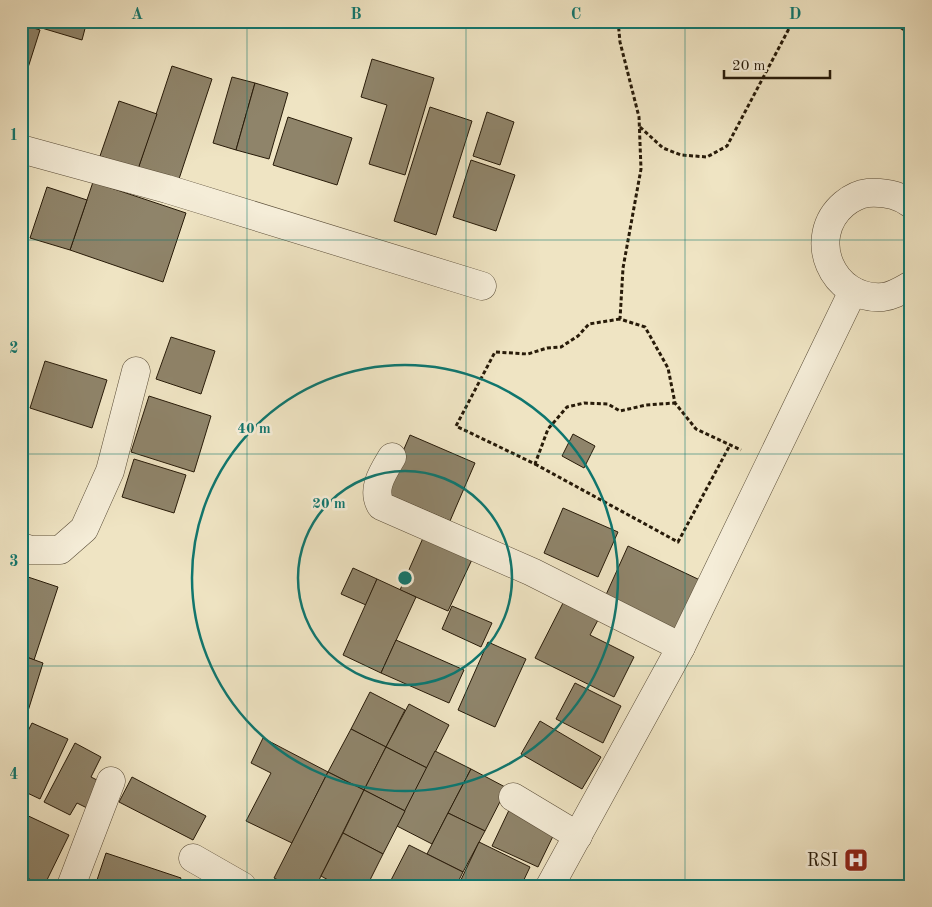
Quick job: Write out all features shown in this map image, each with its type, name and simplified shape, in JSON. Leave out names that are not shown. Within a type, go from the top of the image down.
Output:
[{"type":"street","points":[[21,149],[168,189],[482,286]]},
{"type":"street","points":[[911,204],[896,195],[880,192],[864,194],[849,200],[837,210],[829,224],[825,239],[826,254],[831,270],[840,282],[853,291],[868,296],[883,297],[899,292],[911,285]]},
{"type":"street","points":[[550,886],[681,647],[853,291]]},
{"type":"street","points":[[21,547],[31,550],[60,550],[84,528],[110,471],[136,371]]},
{"type":"street","points":[[392,457],[379,479],[377,500],[381,506],[532,572],[681,647]]},
{"type":"street","points":[[72,886],[110,781]]},
{"type":"street","points":[[512,797],[578,836]]},
{"type":"street","points":[[193,858],[242,886]]},
{"type":"path","points":[[618,21],[620,42],[639,117],[641,169],[623,268],[620,319]]},
{"type":"path","points":[[639,127],[663,148],[681,154],[707,157],[727,146],[793,21]]},
{"type":"path","points":[[890,21],[911,34]]},
{"type":"path","points":[[730,445],[678,542],[535,464],[456,426],[495,352],[528,354],[547,348],[561,347],[578,336],[589,324],[620,319],[646,327],[668,368],[675,403],[696,429],[730,445],[770,464]]},
{"type":"path","points":[[535,464],[548,429],[567,407],[584,403],[608,404],[620,412],[646,406],[675,403]]},
{"type":"building","points":[[37,21],[87,21],[82,40],[35,26]]},
{"type":"building","points":[[21,24],[40,30],[26,74],[21,72]]},
{"type":"building","points":[[372,59],[434,78],[405,175],[369,164],[387,105],[361,97]]},
{"type":"building","points":[[172,66],[212,79],[178,182],[138,169]]},
{"type":"building","points":[[232,77],[255,83],[236,150],[213,143]]},
{"type":"building","points":[[255,83],[288,93],[269,159],[236,150]]},
{"type":"building","points":[[119,101],[157,114],[138,169],[100,156]]},
{"type":"building","points":[[430,107],[472,121],[436,235],[394,221]]},
{"type":"building","points":[[487,112],[514,122],[500,165],[473,156]]},
{"type":"building","points":[[288,117],[352,138],[337,185],[273,165]]},
{"type":"building","points":[[471,160],[515,175],[496,231],[453,217]]},
{"type":"building","points":[[93,182],[186,213],[163,282],[70,250]]},
{"type":"building","points":[[47,187],[87,200],[70,250],[30,238]]},
{"type":"building","points":[[171,337],[215,351],[201,394],[156,379]]},
{"type":"building","points":[[45,361],[107,380],[92,428],[30,408]]},
{"type":"building","points":[[149,396],[211,416],[194,472],[131,452]]},
{"type":"building","points":[[573,434],[595,446],[584,468],[562,456]]},
{"type":"building","points":[[410,435],[475,463],[450,521],[385,493]]},
{"type":"building","points":[[134,459],[186,475],[174,513],[122,497]]},
{"type":"building","points":[[563,508],[618,532],[598,577],[544,553]]},
{"type":"building","points":[[427,529],[476,551],[448,611],[400,590]]},
{"type":"building","points":[[628,546],[702,581],[679,631],[605,597]]},
{"type":"building","points":[[353,568],[377,579],[366,605],[341,594]]},
{"type":"building","points":[[21,575],[28,577],[21,597]]},
{"type":"building","points":[[28,577],[58,587],[34,660],[21,655],[21,597]]},
{"type":"building","points":[[377,579],[416,597],[381,673],[343,655]]},
{"type":"building","points":[[563,603],[598,620],[590,635],[634,657],[614,697],[535,658]]},
{"type":"building","points":[[452,606],[492,623],[481,647],[442,629]]},
{"type":"building","points":[[396,640],[464,670],[449,703],[381,673]]},
{"type":"building","points":[[488,642],[526,659],[495,727],[458,710]]},
{"type":"building","points":[[21,655],[43,663],[28,711],[21,708]]},
{"type":"building","points":[[575,683],[621,706],[603,743],[556,719]]},
{"type":"building","points":[[370,692],[405,710],[386,747],[351,729]]},
{"type":"building","points":[[409,704],[449,725],[427,768],[386,747]]},
{"type":"building","points":[[540,721],[601,757],[582,789],[521,754]]},
{"type":"building","points":[[32,723],[68,739],[40,799],[21,790],[21,745]]},
{"type":"building","points":[[351,729],[386,747],[364,790],[328,772]]},
{"type":"building","points":[[263,738],[328,772],[292,843],[246,821],[271,773],[251,763]]},
{"type":"building","points":[[75,743],[101,757],[91,777],[103,783],[89,809],[77,803],[70,815],[44,802]]},
{"type":"building","points":[[386,747],[427,768],[405,811],[364,790]]},
{"type":"building","points":[[435,751],[471,769],[432,844],[397,826]]},
{"type":"building","points":[[471,769],[507,788],[485,831],[448,813]]},
{"type":"building","points":[[328,772],[364,790],[316,886],[290,886],[274,878]]},
{"type":"building","points":[[132,777],[206,816],[193,840],[119,802]]},
{"type":"building","points":[[364,790],[405,811],[383,854],[343,833]]},
{"type":"building","points":[[510,808],[556,830],[538,867],[492,846]]},
{"type":"building","points":[[22,813],[69,835],[44,886],[21,875]]},
{"type":"building","points":[[448,813],[485,831],[463,872],[427,854]]},
{"type":"building","points":[[343,833],[383,854],[367,886],[339,886],[321,876]]},
{"type":"building","points":[[479,842],[530,867],[521,886],[458,886]]},
{"type":"building","points":[[409,845],[463,872],[456,886],[388,886]]},
{"type":"building","points":[[106,853],[181,878],[178,886],[95,886]]},
{"type":"place","name":"RSI","points":[[856,860]]}]
